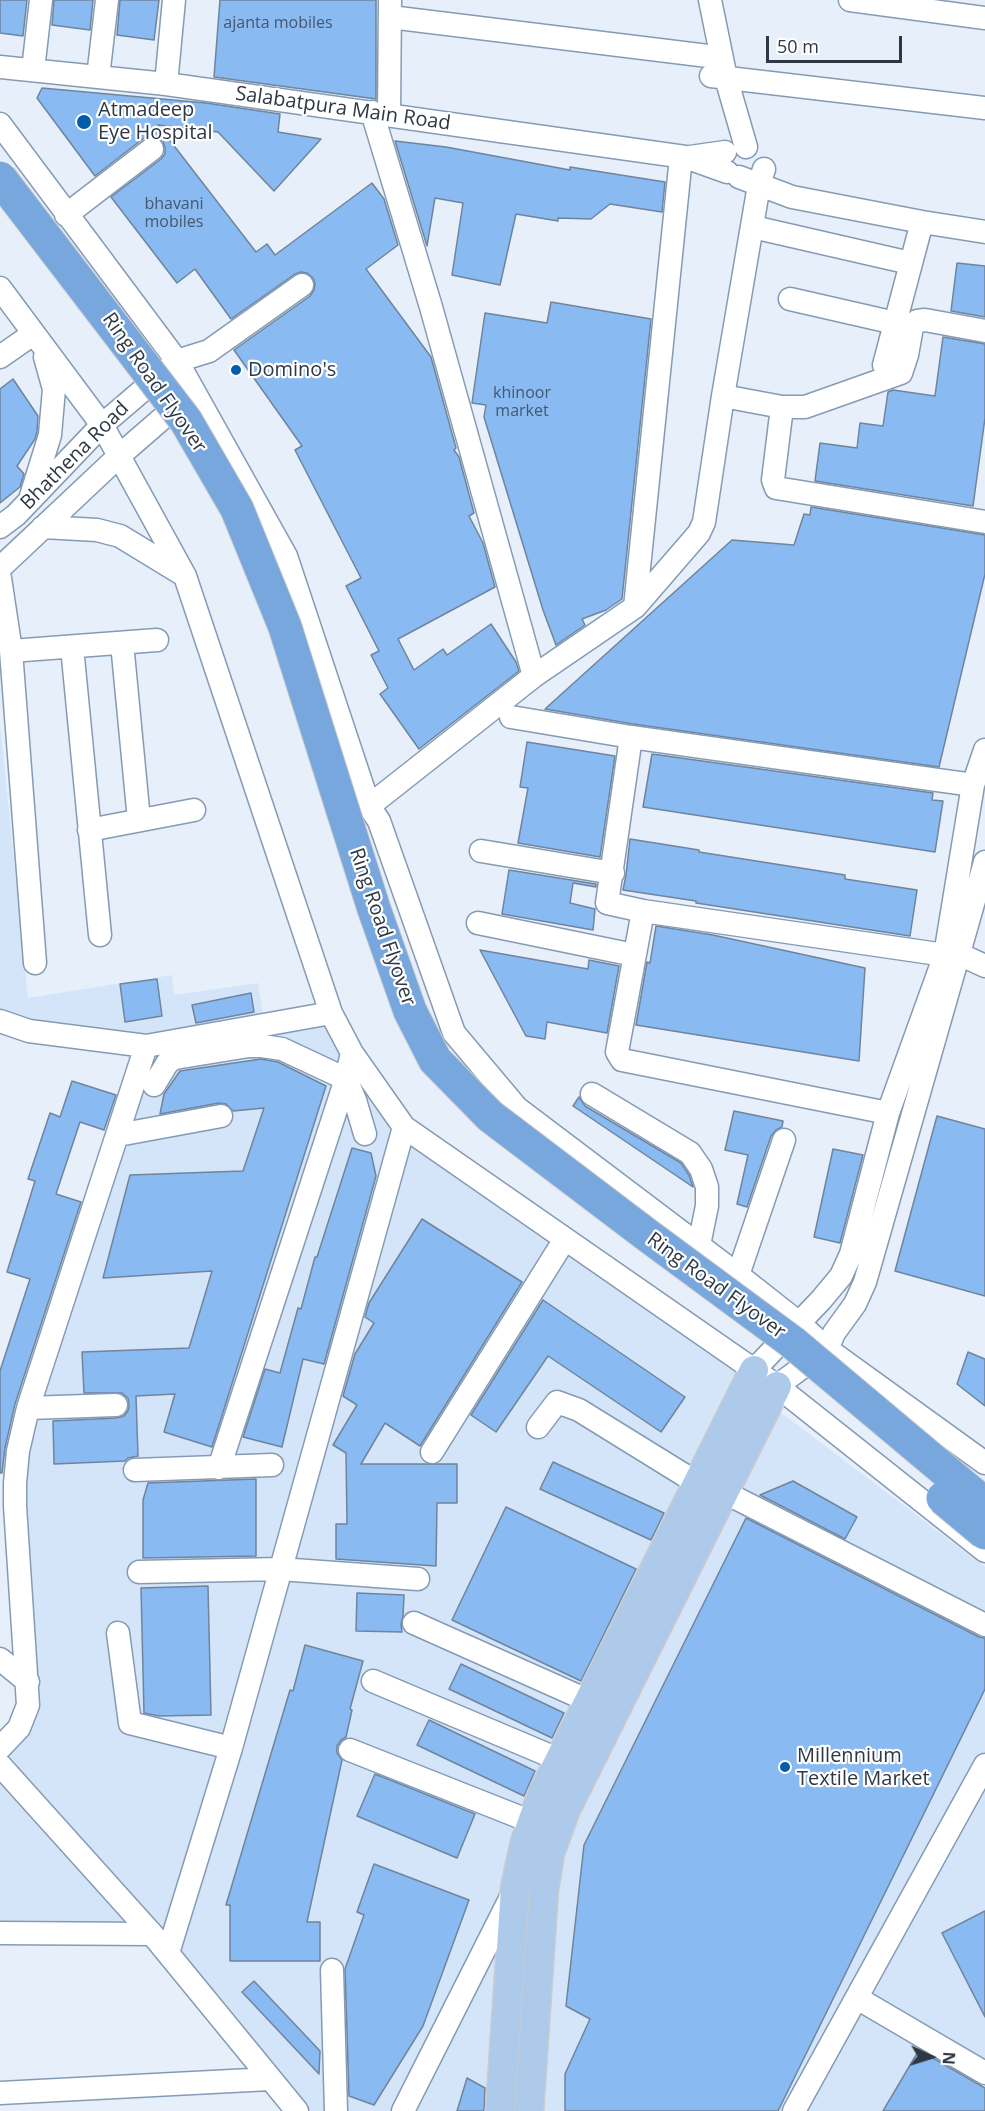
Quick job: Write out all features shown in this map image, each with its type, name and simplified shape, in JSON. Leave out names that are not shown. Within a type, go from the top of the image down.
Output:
[{"type":"highway","name":"Ring Road Flyover","points":[[0,178],[186,421],[237,509],[285,627],[374,909],[410,1011],[435,1060],[490,1116],[792,1342],[985,1504]]},
{"type":"highway","name":"Ring Road Flyover","points":[[0,213],[168,433],[218,519],[264,634],[350,905],[387,1009],[418,1073],[476,1132],[781,1362],[985,1533]]},
{"type":"main road","points":[[500,2111],[515,1889],[525,1842],[541,1797],[754,1370]]},
{"type":"main road","points":[[529,2111],[544,1889],[550,1853],[566,1809],[777,1386]]},
{"type":"street","points":[[33,70],[41,0]]},
{"type":"street","points":[[98,77],[107,0]]},
{"type":"street","points":[[166,84],[174,0]]},
{"type":"street","points":[[369,806],[534,676],[635,608],[699,533],[704,522],[723,396],[753,227],[743,164],[715,70],[698,0]]},
{"type":"street","points":[[710,0],[715,70]]},
{"type":"street","points":[[850,0],[985,18]]},
{"type":"street","points":[[534,676],[431,307],[380,113],[390,8],[715,70],[985,108]]},
{"type":"street","name":"Salabatpura Main Road","points":[[0,66],[166,84],[743,164],[792,197],[985,232]]},
{"type":"street","points":[[0,124],[177,361],[286,556],[369,806],[379,821],[454,1034],[517,1108],[738,1275],[799,1323],[827,1349],[985,1463]]},
{"type":"street","points":[[66,215],[152,149]]},
{"type":"street","points":[[635,608],[683,157]]},
{"type":"street","points":[[884,365],[922,222]]},
{"type":"street","points":[[753,227],[910,263]]},
{"type":"street","points":[[177,361],[209,351],[302,285]]},
{"type":"street","points":[[0,288],[102,425],[185,576],[332,1013],[352,1053],[404,1127],[777,1386],[985,1551]]},
{"type":"street","points":[[790,298],[895,323]]},
{"type":"street","points":[[723,396],[782,407],[805,408],[901,373],[912,327],[917,321],[925,320],[985,331]]},
{"type":"street","points":[[0,357],[37,338]]},
{"type":"street","points":[[30,501],[51,435],[54,389],[37,338]]},
{"type":"street","name":"Bhathena Road","points":[[0,527],[30,501],[102,425],[177,361]]},
{"type":"street","points":[[0,568],[119,456],[195,391]]},
{"type":"street","points":[[782,407],[773,480],[776,488],[985,522]]},
{"type":"street","points":[[43,527],[97,530],[120,536],[185,576]]},
{"type":"street","points":[[0,578],[11,651],[35,963]]},
{"type":"street","points":[[11,651],[157,640]]},
{"type":"street","points":[[122,643],[139,820]]},
{"type":"street","points":[[72,647],[100,935]]},
{"type":"street","points":[[511,717],[631,737],[973,785]]},
{"type":"street","points":[[631,737],[607,903],[643,911],[952,955],[985,966]]},
{"type":"street","points":[[777,1386],[827,1349],[834,1333],[855,1304],[865,1282],[952,955],[973,785],[985,750]]},
{"type":"street","points":[[89,830],[194,810]]},
{"type":"street","points":[[480,851],[613,873]]},
{"type":"street","points":[[754,1370],[841,1276],[851,1254],[888,1113],[952,955],[985,862]]},
{"type":"street","points":[[643,911],[617,1052],[622,1060],[888,1113]]},
{"type":"street","points":[[478,923],[634,955]]},
{"type":"street","points":[[0,1021],[29,1032],[146,1046],[332,1013]]},
{"type":"street","points":[[0,1037],[29,1032]]},
{"type":"street","points":[[0,1748],[19,1728],[28,1705],[28,1682],[8,1506],[15,1483],[18,1451],[28,1408],[146,1046]]},
{"type":"street","points":[[154,1085],[168,1062],[176,1058],[249,1046],[282,1049],[346,1079],[365,1134]]},
{"type":"street","points":[[219,1468],[346,1079],[352,1053]]},
{"type":"street","points":[[592,1094],[690,1153],[701,1169],[707,1186],[707,1206],[699,1245]]},
{"type":"street","points":[[118,1135],[221,1116]]},
{"type":"street","points":[[168,1953],[231,1748],[404,1127]]},
{"type":"street","points":[[738,1275],[784,1140]]},
{"type":"street","points":[[432,1452],[565,1239]]},
{"type":"street","points":[[538,1427],[557,1402],[579,1410],[697,1483]]},
{"type":"street","points":[[28,1408],[116,1405]]},
{"type":"street","points":[[135,1470],[272,1465]]},
{"type":"street","points":[[724,1492],[985,1625]]},
{"type":"street","points":[[139,1572],[280,1569],[418,1579]]},
{"type":"street","points":[[414,1623],[589,1701]]},
{"type":"street","points":[[118,1633],[130,1723],[231,1748]]},
{"type":"street","points":[[0,1659],[28,1682]]},
{"type":"street","points":[[373,1681],[560,1760]]},
{"type":"street","points":[[350,1750],[532,1822]]},
{"type":"street","points":[[794,2111],[985,1765]]},
{"type":"street","points":[[0,1766],[152,1934],[297,2111]]},
{"type":"street","points":[[403,2111],[515,1889]]},
{"type":"street","points":[[0,1933],[152,1934]]},
{"type":"street","points":[[332,1970],[336,2111]]},
{"type":"street","points":[[856,1998],[985,2073]]},
{"type":"street","points":[[0,2093],[270,2079]]},
{"type":"shaded area","points":[[0,724],[28,998],[172,975],[174,995],[258,983],[266,1036],[328,1020],[396,1128],[740,1376],[539,1797],[497,2111],[309,2111],[0,1760],[24,1728],[24,1451],[146,1042],[0,1016]]},
{"type":"shaded area","name":"Millennium Textile Market","points":[[780,1412],[985,1567],[985,2111],[537,2111],[555,1852]]},
{"type":"shaded area","points":[[0,1773],[140,1930],[0,1929]]},
{"type":"building","points":[[0,0],[27,0],[23,36],[0,33]]},
{"type":"building","points":[[54,0],[93,0],[90,30],[52,25]]},
{"type":"building","points":[[120,0],[159,0],[154,40],[117,35]]},
{"type":"building","points":[[220,0],[376,0],[376,99],[214,77]]},
{"type":"building","points":[[42,88],[206,103],[280,114],[278,132],[321,139],[274,191],[218,132],[158,125],[256,252],[267,244],[275,255],[372,183],[384,199],[398,245],[366,269],[431,357],[456,448],[454,450],[459,457],[474,513],[469,516],[483,543],[495,587],[398,639],[414,670],[443,649],[447,655],[491,624],[516,662],[519,671],[419,749],[380,694],[388,688],[371,655],[379,651],[346,586],[361,578],[295,450],[302,446],[234,350],[310,296],[314,290],[313,278],[307,273],[295,274],[231,319],[195,269],[177,283],[111,197],[161,159],[165,154],[163,141],[157,136],[144,138],[95,176],[37,98]]},
{"type":"building","points":[[395,141],[446,147],[570,170],[570,167],[665,182],[662,212],[610,204],[591,219],[558,218],[558,221],[516,214],[500,285],[452,275],[463,203],[435,198],[427,246]]},
{"type":"building","points":[[957,263],[985,266],[985,317],[951,311]]},
{"type":"building","points":[[551,302],[651,319],[622,599],[606,610],[582,619],[585,625],[556,645],[543,610],[484,417],[486,405],[472,403],[485,313],[547,323]]},
{"type":"building","points":[[943,337],[985,344],[985,418],[973,506],[815,481],[820,443],[857,448],[860,423],[883,426],[888,392],[893,390],[935,396]]},
{"type":"building","points":[[13,379],[38,416],[37,432],[35,439],[17,466],[24,474],[20,487],[0,503],[0,389]]},
{"type":"building","points":[[811,507],[985,535],[985,574],[939,767],[633,724],[545,709],[732,540],[794,545],[804,514],[810,515]]},
{"type":"building","points":[[527,742],[615,756],[600,857],[518,843],[528,788],[520,787]]},
{"type":"building","points":[[652,754],[933,793],[932,800],[943,801],[935,852],[643,807]]},
{"type":"building","points":[[630,839],[845,875],[845,879],[917,890],[910,936],[623,890]]},
{"type":"building","points":[[509,870],[596,884],[596,887],[573,883],[570,903],[595,909],[593,930],[502,914]]},
{"type":"building","points":[[656,926],[713,935],[865,968],[859,1061],[636,1025]]},
{"type":"building","points":[[480,950],[588,969],[589,960],[619,966],[607,1033],[547,1022],[545,1039],[526,1036]]},
{"type":"building","points":[[157,979],[162,1016],[125,1022],[120,984]]},
{"type":"building","points":[[251,993],[254,1012],[196,1023],[192,1005]]},
{"type":"building","points":[[261,1059],[278,1062],[326,1086],[212,1447],[164,1432],[175,1394],[136,1396],[138,1456],[125,1461],[54,1464],[53,1421],[116,1418],[124,1416],[128,1411],[128,1398],[122,1393],[84,1393],[82,1352],[189,1348],[212,1271],[103,1278],[130,1175],[243,1171],[264,1108],[233,1111],[226,1104],[219,1103],[160,1114],[164,1094],[180,1071]]},
{"type":"building","points":[[72,1081],[116,1095],[104,1130],[80,1122],[56,1194],[81,1202],[15,1404],[2,1473],[0,1473],[0,1371],[30,1279],[7,1272],[35,1181],[28,1179],[50,1113],[60,1117]]},
{"type":"building","points":[[579,1097],[585,1106],[681,1163],[693,1187],[573,1106]]},
{"type":"building","points":[[734,1111],[783,1121],[782,1127],[771,1136],[747,1207],[737,1204],[748,1155],[725,1150]]},
{"type":"building","points":[[937,1116],[985,1129],[985,1296],[895,1271]]},
{"type":"building","points":[[352,1148],[371,1153],[376,1176],[324,1364],[303,1359],[282,1447],[243,1437],[265,1369],[280,1373],[298,1308],[301,1309],[315,1257],[317,1257]]},
{"type":"building","points":[[833,1149],[863,1155],[840,1243],[814,1237]]},
{"type":"building","points":[[422,1219],[522,1282],[420,1446],[385,1423],[361,1464],[457,1464],[457,1503],[437,1503],[436,1566],[336,1559],[336,1524],[347,1524],[346,1453],[333,1445],[357,1405],[343,1396],[355,1354],[374,1323],[365,1317],[369,1303]]},
{"type":"building","points":[[543,1300],[685,1397],[661,1432],[548,1356],[496,1432],[471,1415]]},
{"type":"building","points":[[968,1352],[985,1359],[985,1406],[957,1384]]},
{"type":"building","points":[[553,1462],[664,1513],[651,1540],[540,1489]]},
{"type":"building","points":[[256,1479],[256,1556],[143,1558],[143,1500],[148,1483]]},
{"type":"building","points":[[793,1481],[857,1517],[845,1539],[760,1495]]},
{"type":"building","points":[[506,1507],[636,1569],[581,1681],[452,1620]]},
{"type":"building","name":"Millennium Textile Market","points":[[746,1518],[985,1638],[985,1689],[778,2111],[565,2111],[565,2074],[590,2019],[566,2006],[584,1845]]},
{"type":"building","points":[[208,1586],[211,1715],[159,1716],[144,1713],[141,1588]]},
{"type":"building","points":[[357,1593],[404,1595],[402,1632],[356,1631]]},
{"type":"building","points":[[305,1645],[363,1661],[350,1709],[352,1710],[346,1737],[337,1746],[337,1753],[342,1760],[307,1922],[320,1922],[320,1961],[230,1961],[230,1905],[226,1905],[290,1690],[293,1691]]},
{"type":"building","points":[[461,1664],[564,1713],[552,1738],[449,1689]]},
{"type":"building","points":[[429,1720],[535,1771],[524,1796],[417,1745]]},
{"type":"building","points":[[375,1774],[475,1814],[457,1858],[357,1816]]},
{"type":"building","points":[[374,1864],[469,1900],[423,2026],[374,2105],[349,2096],[345,1969],[364,1915],[357,1912]]},
{"type":"building","points":[[985,1911],[985,2017],[942,1933]]},
{"type":"building","points":[[254,1981],[320,2051],[319,2074],[242,1992]]},
{"type":"building","points":[[919,2050],[985,2088],[985,2111],[883,2111]]},
{"type":"building","points":[[467,2078],[485,2088],[484,2111],[457,2111]]},
{"type":"place","name":"Atmadeep Eye Hospital","points":[[84,122]]},
{"type":"place","name":"Domino's","points":[[236,370]]},
{"type":"place","name":"Millennium Textile Market","points":[[785,1767]]}]
